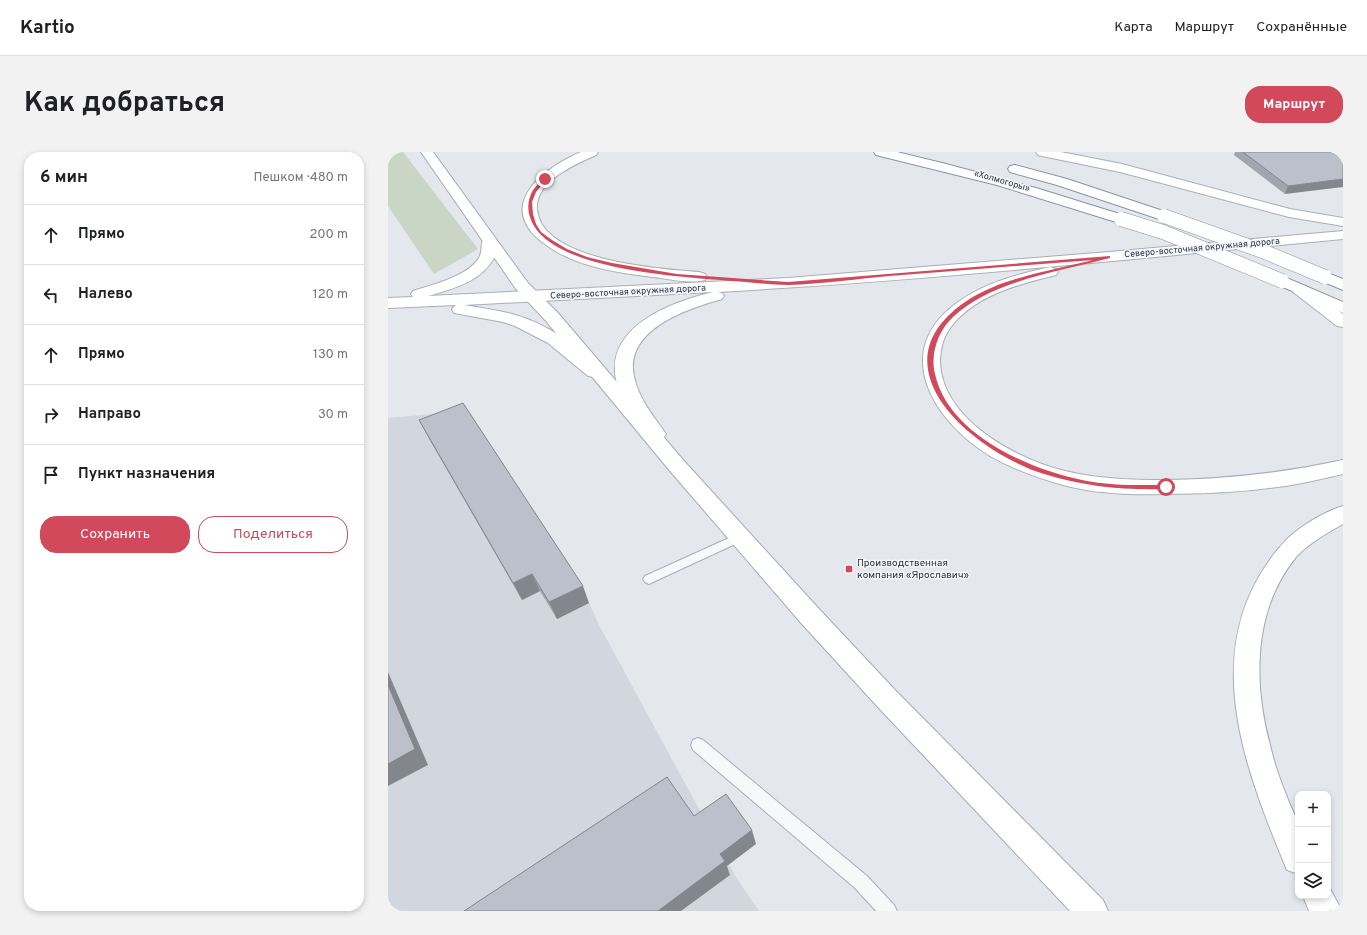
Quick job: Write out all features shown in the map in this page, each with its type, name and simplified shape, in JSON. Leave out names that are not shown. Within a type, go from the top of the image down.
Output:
[{"type":"main road","points":[[427,152],[522,286],[534,297],[677,466],[884,697],[1092,911]]},
{"type":"main road","points":[[592,152],[558,169],[545,179],[534,191],[530,202],[530,214],[540,233],[550,241],[565,250],[586,258],[639,270],[677,275],[788,283]]},
{"type":"main road","name":"«Холмогоры»","points":[[880,152],[985,176],[1037,191],[1163,232],[1299,289]]},
{"type":"main road","points":[[1042,152],[1122,168],[1289,213],[1343,222]]},
{"type":"main road","name":"«Холмогоры»","points":[[1001,165],[1062,182],[1164,216],[1265,252],[1343,286]]},
{"type":"main road","name":"Северо-восточная окружная дорога","points":[[389,303],[534,297],[788,283],[1108,257],[1343,235]]},
{"type":"main road","points":[[389,303],[433,290],[473,273],[488,257],[491,248],[489,241]]},
{"type":"main road","points":[[1108,257],[1040,274],[990,291],[967,303],[951,316],[938,331],[932,348],[930,365],[934,385],[943,402],[957,420],[978,438],[1010,458],[1045,472],[1083,482],[1124,487],[1217,486],[1286,479],[1343,467]]},
{"type":"main road","points":[[677,466],[630,395],[624,378],[623,364],[631,341],[642,329],[656,319],[675,309],[709,298],[788,283]]},
{"type":"main road","points":[[1299,289],[1343,308]]},
{"type":"main road","points":[[1299,289],[1343,322]]},
{"type":"main road","points":[[389,303],[455,308],[509,319],[527,325],[564,346],[580,358],[607,384]]},
{"type":"main road","points":[[1295,853],[1268,788],[1251,722],[1245,666],[1251,620],[1265,583],[1289,551],[1315,530],[1343,514]]},
{"type":"main road","points":[[1320,899],[1326,911]]},
{"type":"lane","points":[[649,579],[740,537]]},
{"type":"lane","points":[[698,745],[861,882],[888,911]]},
{"type":"shaded area","points":[[466,411],[589,603],[599,625],[737,879],[759,911],[388,911],[388,418]]},
{"type":"green space","points":[[388,152],[403,152],[478,249],[434,274],[388,206]]},
{"type":"building","points":[[1243,152],[1343,152],[1343,179],[1288,186]]},
{"type":"building","points":[[463,403],[583,586],[549,602],[532,574],[513,583],[419,420]]},
{"type":"building","points":[[388,685],[415,749],[388,764]]},
{"type":"building","points":[[667,777],[694,816],[726,794],[752,830],[720,854],[725,861],[658,911],[464,911]]},
{"type":"place","name":"Производственная компания «Ярославич»","points":[[849,569]]},
{"type":"route","points":[[545,179],[534,191],[530,202],[530,214],[540,233],[565,250],[586,258],[611,265],[639,270],[677,275],[788,283],[1108,257],[1016,281],[990,291],[967,303],[951,316],[938,331],[932,348],[930,365],[934,385],[943,402],[957,420],[978,438],[1010,458],[1045,472],[1083,482],[1124,487],[1166,487]]}]
